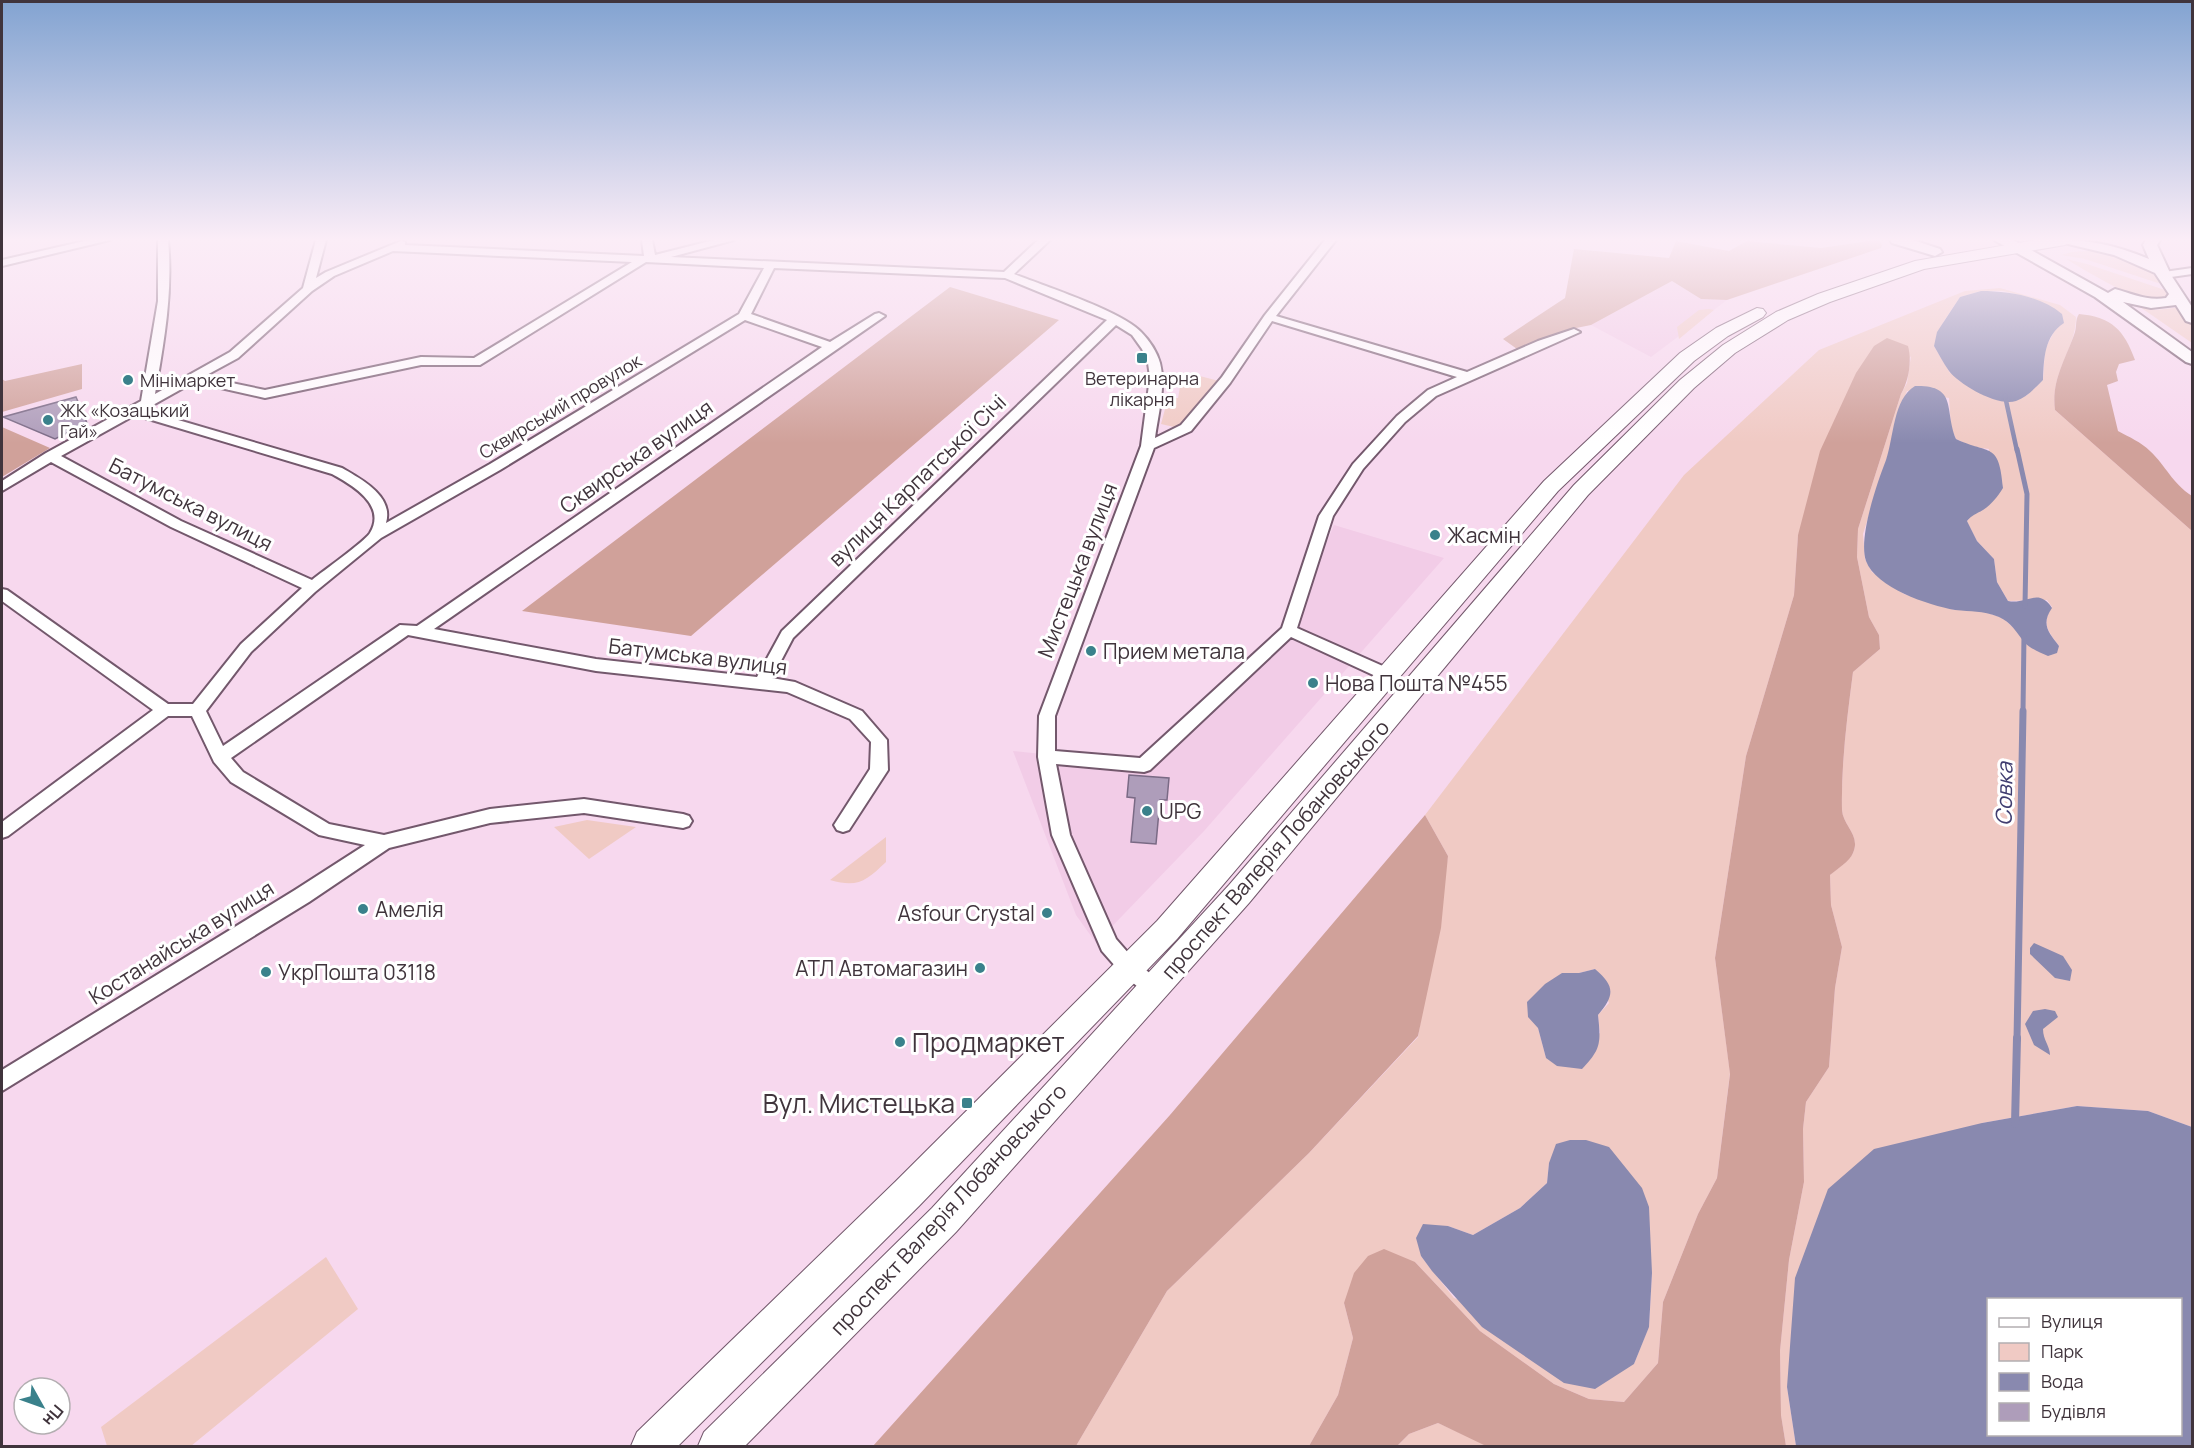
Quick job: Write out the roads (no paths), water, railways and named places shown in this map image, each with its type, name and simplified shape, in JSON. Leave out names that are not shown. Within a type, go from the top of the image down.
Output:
[{"type":"main road","name":"проспект Валерія Лобановського","points":[[718,1446],[944,1220],[1142,978],[1174,921],[1551,486],[1687,357],[1722,332],[1769,308]]},
{"type":"main road","name":"проспект Валерія Лобановського","points":[[651,1446],[907,1194],[1142,978],[1239,894],[1581,490],[1687,384],[1729,349],[1782,316],[1802,308]]},
{"type":"main road","points":[[2123,308],[2193,359]]},
{"type":"street","points":[[147,401],[164,308]]},
{"type":"street","points":[[2,487],[147,401],[234,355],[287,308]]},
{"type":"street","points":[[192,378],[265,394],[421,361],[476,362],[566,308]]},
{"type":"street","points":[[748,308],[744,316],[831,346]]},
{"type":"street","points":[[1087,308],[1115,319],[1136,333],[1148,349],[1154,363],[1156,377],[1148,446]]},
{"type":"street","points":[[1148,446],[1186,428],[1226,380],[1277,308]]},
{"type":"street","name":"Сквирський провулок","points":[[197,710],[246,648],[314,586],[376,535],[744,316]]},
{"type":"street","name":"Сквирська вулиця","points":[[220,757],[879,316]]},
{"type":"street","points":[[1269,317],[1470,377]]},
{"type":"street","name":"вулиця Карпатської Січі","points":[[762,683],[787,635],[1115,319]]},
{"type":"street","points":[[1046,757],[1144,765],[1289,630],[1326,516],[1358,467],[1401,419],[1432,393],[1542,343],[1574,332]]},
{"type":"street","points":[[132,410],[337,471],[359,483],[376,500],[381,517],[376,535]]},
{"type":"street","name":"Мистецька вулиця","points":[[1142,978],[1110,945],[1092,909],[1061,835],[1046,757],[1047,716],[1148,446]]},
{"type":"street","name":"Батумська вулиця","points":[[51,456],[176,524],[314,586]]},
{"type":"street","points":[[2,594],[165,710],[197,710],[220,757],[237,777],[325,830],[384,842],[490,816],[584,806],[683,821]]},
{"type":"street","name":"Батумська вулиця","points":[[412,630],[596,665],[789,686],[856,715],[879,740],[879,770],[843,825]]},
{"type":"street","points":[[1289,630],[1388,675]]},
{"type":"street","points":[[2,831],[165,710]]},
{"type":"street","name":"Костанайська вулиця","points":[[2,1081],[302,896],[384,842]]},
{"type":"water","points":[[1953,308],[2052,308],[2062,314],[2064,323],[2052,334],[2046,348],[2043,380],[2027,395],[2016,401],[2008,402],[1980,394],[1954,377],[1934,346],[1937,332]]},
{"type":"water","points":[[1915,386],[1929,387],[1944,394],[1956,439],[1991,452],[1999,463],[2003,488],[1989,505],[1967,521],[1977,541],[1994,559],[1997,582],[2008,601],[2037,598],[2047,602],[2052,608],[2046,623],[2049,632],[2059,646],[2057,653],[2048,656],[2033,649],[1999,617],[1982,612],[1944,608],[1904,594],[1880,579],[1866,561],[1864,539],[1866,525],[1889,451],[1895,419],[1902,400]]},
{"type":"water","points":[[2034,943],[2063,956],[2072,970],[2070,981],[2055,978],[2030,954],[2030,948]]},
{"type":"water","points":[[1595,969],[1602,975],[1610,991],[1608,1002],[1598,1015],[1599,1039],[1596,1051],[1582,1069],[1557,1066],[1546,1058],[1538,1028],[1528,1017],[1527,1002],[1545,984],[1562,973],[1579,973]]},
{"type":"water","points":[[2045,1009],[2055,1011],[2058,1017],[2043,1029],[2050,1055],[2034,1045],[2025,1024],[2033,1011]]},
{"type":"water","points":[[2077,1106],[2148,1111],[2192,1127],[2192,1446],[1796,1446],[1787,1387],[1795,1278],[1828,1189],[1874,1149],[1982,1123]]},
{"type":"water","points":[[1570,1140],[1586,1140],[1609,1147],[1642,1188],[1649,1207],[1652,1273],[1649,1327],[1634,1364],[1595,1389],[1564,1383],[1482,1327],[1432,1271],[1421,1256],[1416,1238],[1423,1224],[1448,1226],[1473,1235],[1520,1208],[1547,1183],[1549,1163],[1556,1144]]},
{"type":"waterway","name":"Совка","points":[[2005,396],[2017,451]]},
{"type":"waterway","name":"Совка","points":[[2017,449],[2027,494],[2025,606]]},
{"type":"waterway","name":"Совка","points":[[2023,712],[2024,634]]},
{"type":"waterway","name":"Совка","points":[[2017,1040],[2023,711]]},
{"type":"waterway","name":"Совка","points":[[2015,1124],[2017,1038]]},
{"type":"place","name":"Ветеринарна лікарня","points":[[1142,358]]},
{"type":"place","name":"Мінімаркет","points":[[128,380]]},
{"type":"place","name":"ЖК «Козацький Гай»","points":[[48,420]]},
{"type":"place","name":"Жасмін","points":[[1435,535]]},
{"type":"place","name":"Прием метала","points":[[1091,651]]},
{"type":"place","name":"Нова Пошта №455","points":[[1313,683]]},
{"type":"place","name":"UPG","points":[[1147,811]]},
{"type":"place","name":"Амелія","points":[[363,909]]},
{"type":"place","name":"Asfour Crystal","points":[[1047,913]]},
{"type":"place","name":"АТЛ Автомагазин","points":[[980,968]]},
{"type":"place","name":"УкрПошта 03118","points":[[266,972]]},
{"type":"place","name":"Продмаркет","points":[[900,1042]]},
{"type":"place","name":"Вул. Мистецька","points":[[967,1103]]}]
